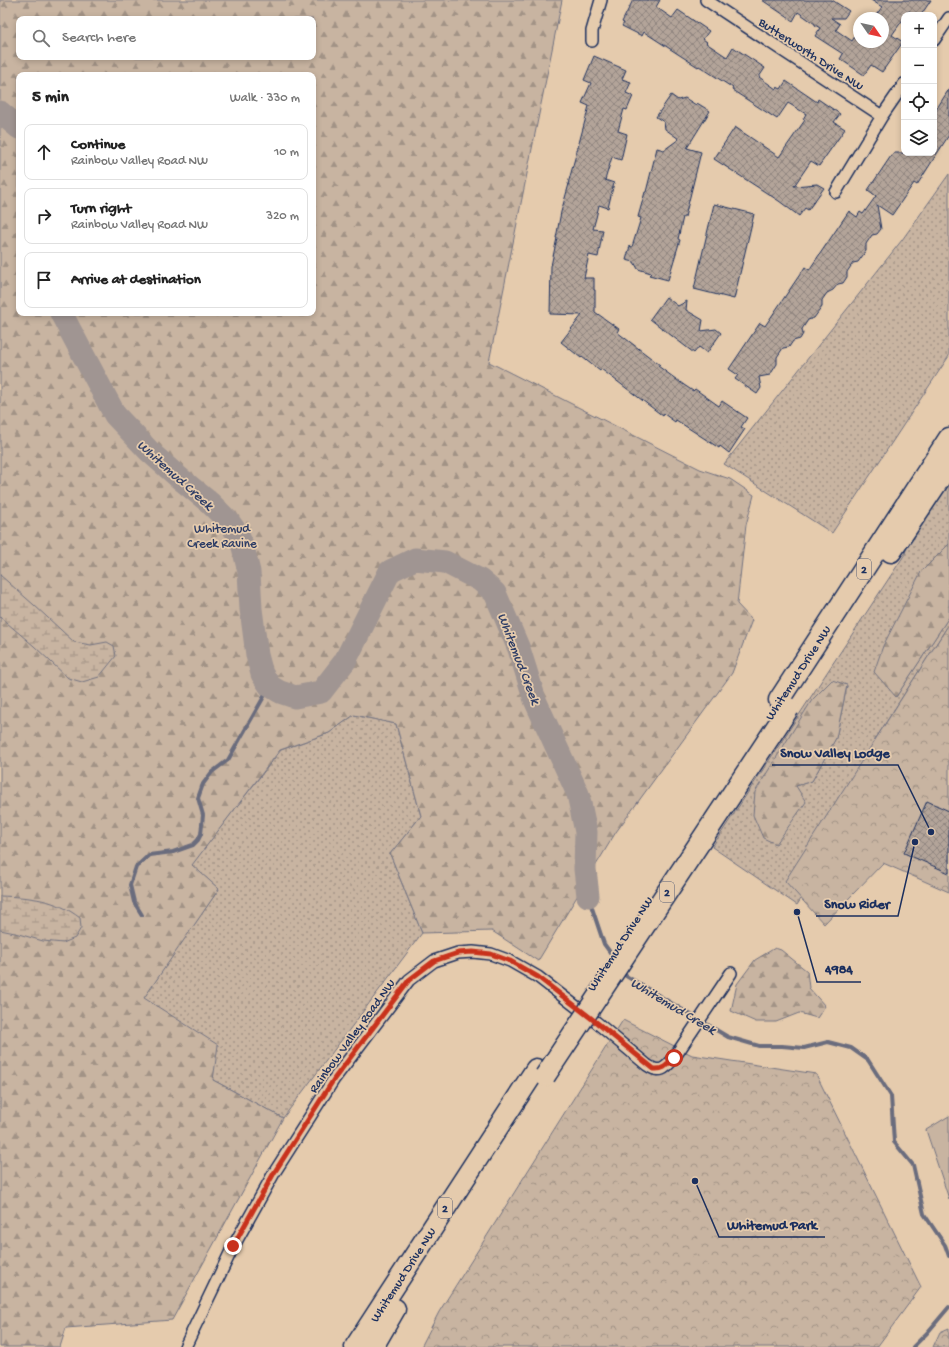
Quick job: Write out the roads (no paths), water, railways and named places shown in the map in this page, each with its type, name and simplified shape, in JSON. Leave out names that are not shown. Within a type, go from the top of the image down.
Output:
[{"type":"highway","name":"Whitemud Drive NW","points":[[784,704],[949,438]]},
{"type":"highway","name":"Whitemud Drive NW","points":[[354,1347],[541,1073],[784,704],[949,465]]},
{"type":"highway","name":"Whitemud Drive NW","points":[[372,1347],[414,1276],[541,1073]]},
{"type":"street","points":[[592,41],[592,31],[601,0]]},
{"type":"street","name":"Butterworth Drive NW","points":[[706,0],[882,116]]},
{"type":"street","points":[[937,36],[949,18]]},
{"type":"street","points":[[836,192],[882,116],[901,88]]},
{"type":"street","name":"Rainbow Valley Road NW","points":[[185,1347],[233,1246],[274,1173],[334,1079],[409,980],[434,961],[458,953],[473,952],[491,954],[510,961],[538,977],[654,1069],[660,1070],[674,1058],[731,972]]},
{"type":"waterway","name":"Whitemud Creek","points":[[0,112],[16,125]]},
{"type":"waterway","name":"Whitemud Creek","points":[[63,316],[115,415],[150,452],[210,503],[229,522],[237,533],[243,547],[249,572],[251,609],[257,655],[262,674],[270,686],[280,692],[295,697],[321,692],[345,661],[390,571],[415,559],[445,562],[480,580],[495,593],[519,649],[535,700],[578,794],[586,832],[585,869],[588,896]]},
{"type":"waterway","points":[[142,915],[134,902],[130,885],[136,867],[149,855],[173,852],[193,845],[198,840],[201,834],[203,815],[198,798],[203,784],[212,772],[228,760],[270,686]]},
{"type":"waterway","name":"Whitemud Creek","points":[[588,896],[604,944],[615,959]]},
{"type":"waterway","name":"Whitemud Creek","points":[[622,970],[626,976],[728,1037],[759,1046],[804,1048],[828,1042],[851,1048],[868,1060],[891,1096],[894,1142],[913,1165],[924,1214],[945,1245],[949,1256]]},
{"type":"waterway","name":"Whitemud Creek","points":[[913,1347],[949,1307]]},
{"type":"place","name":"Snow Valley Lodge","points":[[931,832]]},
{"type":"place","name":"Snow Rider","points":[[915,842]]},
{"type":"place","name":"4984","points":[[797,912]]},
{"type":"place","name":"Whitemud Park","points":[[695,1181]]},
{"type":"park label","name":"Whitemud Creek Ravine","points":[[222,534]]}]
